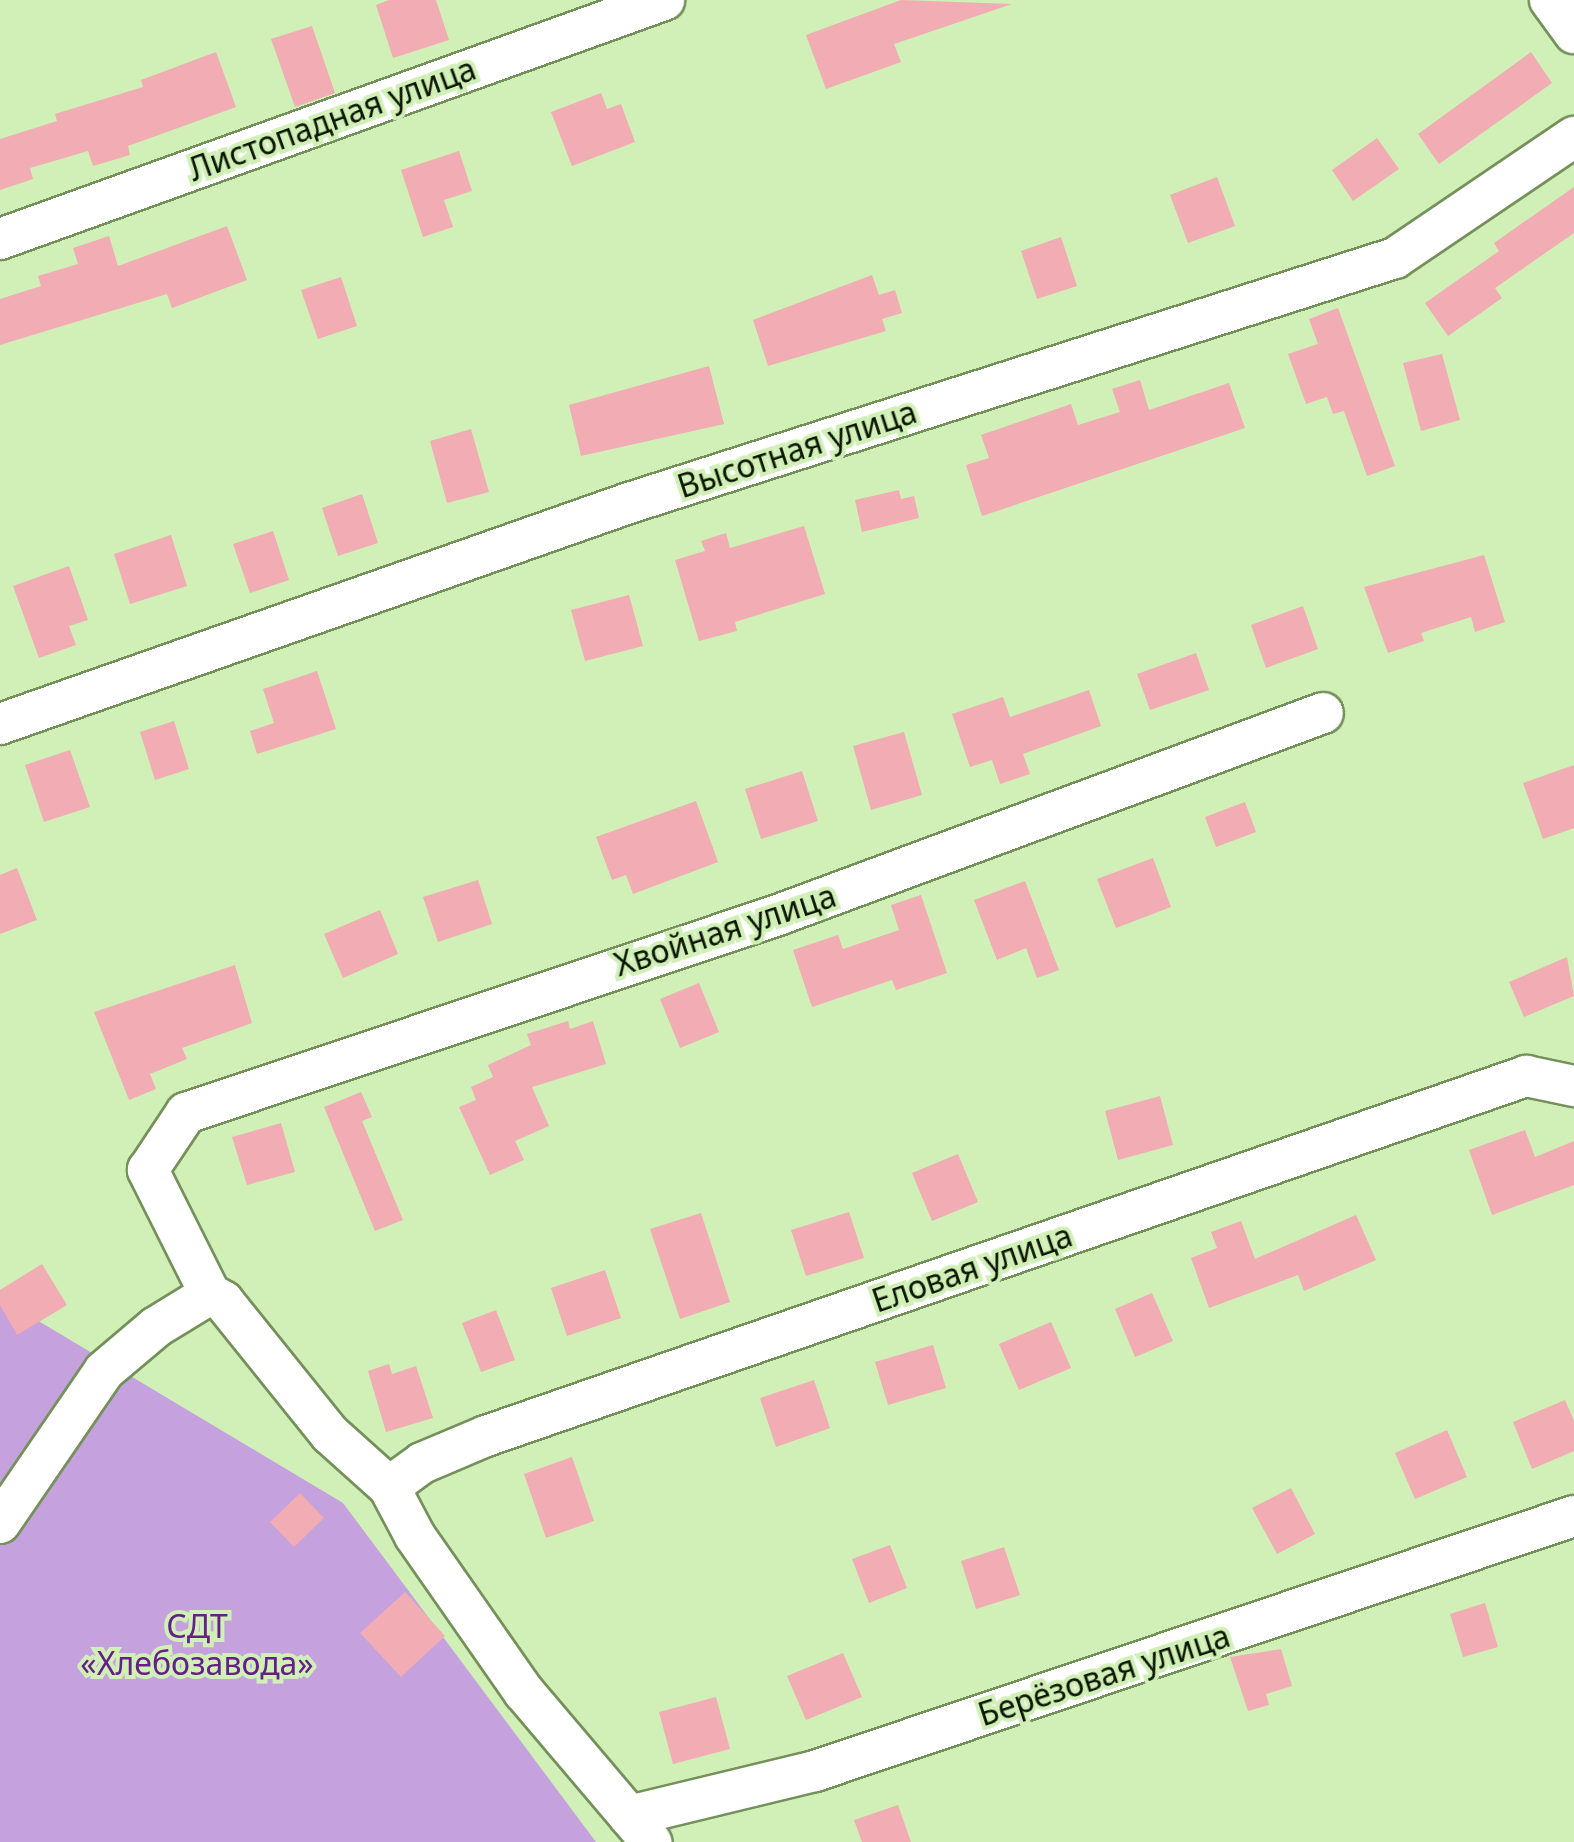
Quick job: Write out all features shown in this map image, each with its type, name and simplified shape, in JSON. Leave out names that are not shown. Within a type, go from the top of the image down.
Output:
[{"type":"street","name":"Листопадная улица","points":[[0,238],[664,0]]},
{"type":"street","points":[[1550,0],[1574,33]]},
{"type":"street","name":"Высотная улица","points":[[0,724],[629,503],[1395,258],[1574,137]]},
{"type":"street","name":"Хвойная улица","points":[[210,1294],[148,1170],[186,1113],[778,914],[1323,714]]},
{"type":"street","name":"Еловая улица","points":[[389,1487],[422,1463],[486,1436],[1526,1076],[1569,1083]]},
{"type":"street","points":[[0,1523],[104,1372],[156,1327],[210,1294],[330,1434],[389,1487],[415,1536],[524,1692],[640,1829]]},
{"type":"street","name":"Берёзовая улица","points":[[640,1829],[1574,1516]]},
{"type":"green space","name":"СДТ «Хлебозавода»","points":[[0,1298],[343,1503],[596,1842],[0,1842]]},
{"type":"building","points":[[389,0],[436,0],[449,40],[393,58],[376,5]]},
{"type":"building","points":[[901,0],[1012,4],[894,44],[901,62],[826,89],[806,35]]},
{"type":"building","points":[[312,26],[335,93],[295,107],[271,39]]},
{"type":"building","points":[[216,52],[236,107],[128,146],[130,155],[93,166],[88,151],[30,168],[33,179],[0,190],[0,139],[57,121],[55,114],[143,87],[141,80]]},
{"type":"building","points":[[1531,52],[1552,83],[1439,164],[1418,134]]},
{"type":"building","points":[[601,93],[607,109],[621,104],[635,142],[572,166],[551,112]]},
{"type":"building","points":[[1377,138],[1399,169],[1353,201],[1332,170]]},
{"type":"building","points":[[459,151],[472,191],[444,200],[453,227],[423,237],[401,170]]},
{"type":"building","points":[[1217,177],[1235,226],[1188,243],[1170,195]]},
{"type":"building","points":[[1574,187],[1574,233],[1495,288],[1502,298],[1448,336],[1425,303],[1499,251],[1494,243]]},
{"type":"building","points":[[227,226],[247,280],[172,308],[167,294],[0,345],[0,299],[41,286],[38,276],[78,264],[73,248],[109,236],[118,266]]},
{"type":"building","points":[[1061,237],[1077,286],[1037,299],[1021,251]]},
{"type":"building","points":[[872,275],[879,295],[895,290],[902,313],[882,319],[886,331],[768,366],[753,320]]},
{"type":"building","points":[[341,277],[357,326],[318,339],[301,290]]},
{"type":"building","points":[[1338,308],[1395,466],[1367,476],[1344,411],[1333,414],[1327,397],[1306,404],[1288,354],[1318,344],[1309,319]]},
{"type":"building","points":[[1442,354],[1460,420],[1421,431],[1403,363]]},
{"type":"building","points":[[709,366],[724,424],[581,456],[569,405]]},
{"type":"building","points":[[1140,380],[1149,410],[1229,383],[1245,428],[982,516],[966,465],[989,458],[981,435],[1071,404],[1078,425],[1120,412],[1112,389]]},
{"type":"building","points":[[471,429],[489,492],[447,503],[430,441]]},
{"type":"building","points":[[899,490],[901,499],[914,496],[919,518],[862,532],[855,500]]},
{"type":"building","points":[[362,494],[378,543],[338,556],[322,508]]},
{"type":"building","points":[[804,526],[825,594],[735,622],[737,631],[699,641],[675,560],[705,551],[701,541],[726,533],[730,548]]},
{"type":"building","points":[[273,531],[289,580],[250,593],[233,544]]},
{"type":"building","points":[[171,535],[187,586],[130,604],[114,554]]},
{"type":"building","points":[[1484,555],[1505,622],[1475,632],[1471,617],[1421,633],[1424,641],[1388,653],[1364,587]]},
{"type":"building","points":[[69,566],[88,620],[69,626],[76,645],[39,658],[13,586]]},
{"type":"building","points":[[629,595],[643,646],[585,661],[571,610]]},
{"type":"building","points":[[1303,606],[1318,649],[1266,668],[1251,625]]},
{"type":"building","points":[[1196,653],[1209,690],[1150,710],[1137,674]]},
{"type":"building","points":[[317,671],[336,729],[257,754],[250,731],[274,723],[263,689]]},
{"type":"building","points":[[1089,690],[1101,726],[1023,754],[1030,774],[1000,784],[992,760],[970,767],[952,714],[1003,697],[1010,717]]},
{"type":"building","points":[[174,721],[189,769],[155,780],[140,732]]},
{"type":"building","points":[[904,732],[922,795],[871,810],[853,746]]},
{"type":"building","points":[[70,750],[90,807],[44,822],[25,765]]},
{"type":"building","points":[[1574,765],[1574,828],[1543,839],[1523,783]]},
{"type":"building","points":[[802,771],[818,821],[761,839],[745,789]]},
{"type":"building","points":[[696,801],[718,862],[633,894],[626,875],[612,880],[596,837]]},
{"type":"building","points":[[1245,802],[1256,832],[1216,847],[1205,817]]},
{"type":"building","points":[[1153,858],[1171,907],[1116,928],[1097,879]]},
{"type":"building","points":[[17,868],[37,920],[0,934],[0,875]]},
{"type":"building","points":[[478,880],[492,924],[438,942],[423,897]]},
{"type":"building","points":[[1025,881],[1059,970],[1037,978],[1026,948],[997,960],[974,900]]},
{"type":"building","points":[[921,895],[947,973],[896,990],[892,980],[812,1007],[793,950],[838,935],[843,949],[899,930],[891,905]]},
{"type":"building","points":[[380,910],[398,954],[343,978],[324,934]]},
{"type":"building","points":[[1567,957],[1574,996],[1524,1017],[1509,982]]},
{"type":"building","points":[[235,965],[252,1023],[182,1048],[187,1059],[150,1074],[156,1089],[129,1100],[94,1012]]},
{"type":"building","points":[[699,983],[719,1032],[680,1048],[660,999]]},
{"type":"building","points":[[568,1021],[570,1029],[593,1021],[606,1064],[532,1087],[549,1126],[515,1141],[524,1160],[490,1175],[459,1107],[476,1100],[471,1087],[493,1077],[488,1065],[531,1045],[527,1034]]},
{"type":"building","points":[[361,1092],[372,1117],[362,1121],[403,1220],[375,1231],[324,1107]]},
{"type":"building","points":[[1160,1096],[1173,1145],[1118,1160],[1105,1111]]},
{"type":"building","points":[[281,1123],[295,1172],[247,1185],[232,1137]]},
{"type":"building","points":[[1525,1130],[1535,1157],[1574,1141],[1574,1185],[1492,1215],[1469,1150]]},
{"type":"building","points":[[958,1154],[978,1202],[932,1221],[912,1173]]},
{"type":"building","points":[[849,1212],[864,1258],[806,1276],[791,1230]]},
{"type":"building","points":[[701,1213],[730,1302],[680,1319],[650,1229]]},
{"type":"building","points":[[1356,1215],[1376,1260],[1304,1291],[1298,1275],[1209,1308],[1191,1258],[1217,1248],[1211,1232],[1241,1221],[1255,1259]]},
{"type":"building","points":[[42,1264],[67,1305],[17,1335],[0,1305],[0,1290]]},
{"type":"building","points":[[605,1270],[621,1318],[567,1336],[551,1288]]},
{"type":"building","points":[[1152,1293],[1173,1341],[1135,1357],[1115,1309]]},
{"type":"building","points":[[496,1310],[515,1360],[481,1372],[462,1323]]},
{"type":"building","points":[[1051,1322],[1071,1368],[1019,1390],[999,1344]]},
{"type":"building","points":[[933,1345],[946,1388],[888,1405],[875,1362]]},
{"type":"building","points":[[389,1364],[392,1374],[416,1366],[433,1418],[386,1432],[368,1371]]},
{"type":"building","points":[[814,1380],[830,1428],[776,1447],[760,1398]]},
{"type":"building","points":[[1565,1400],[1574,1421],[1574,1451],[1532,1469],[1513,1422]]},
{"type":"building","points":[[1447,1430],[1467,1477],[1415,1499],[1395,1453]]},
{"type":"building","points":[[572,1457],[594,1521],[546,1538],[524,1474]]},
{"type":"building","points":[[1291,1488],[1315,1534],[1277,1554],[1252,1508]]},
{"type":"building","points":[[300,1493],[324,1518],[294,1547],[270,1522]]},
{"type":"building","points":[[890,1545],[907,1588],[869,1603],[852,1559]]},
{"type":"building","points":[[1004,1547],[1020,1595],[976,1609],[961,1561]]},
{"type":"building","points":[[405,1592],[445,1636],[401,1677],[360,1633]]},
{"type":"building","points":[[1485,1603],[1498,1647],[1463,1657],[1450,1614]]},
{"type":"building","points":[[1281,1649],[1292,1686],[1266,1694],[1269,1705],[1248,1711],[1230,1657]]},
{"type":"building","points":[[843,1653],[862,1697],[806,1720],[787,1676]]},
{"type":"building","points":[[716,1697],[730,1749],[673,1764],[659,1712]]},
{"type":"building","points":[[898,1805],[911,1842],[862,1842],[854,1820]]}]
